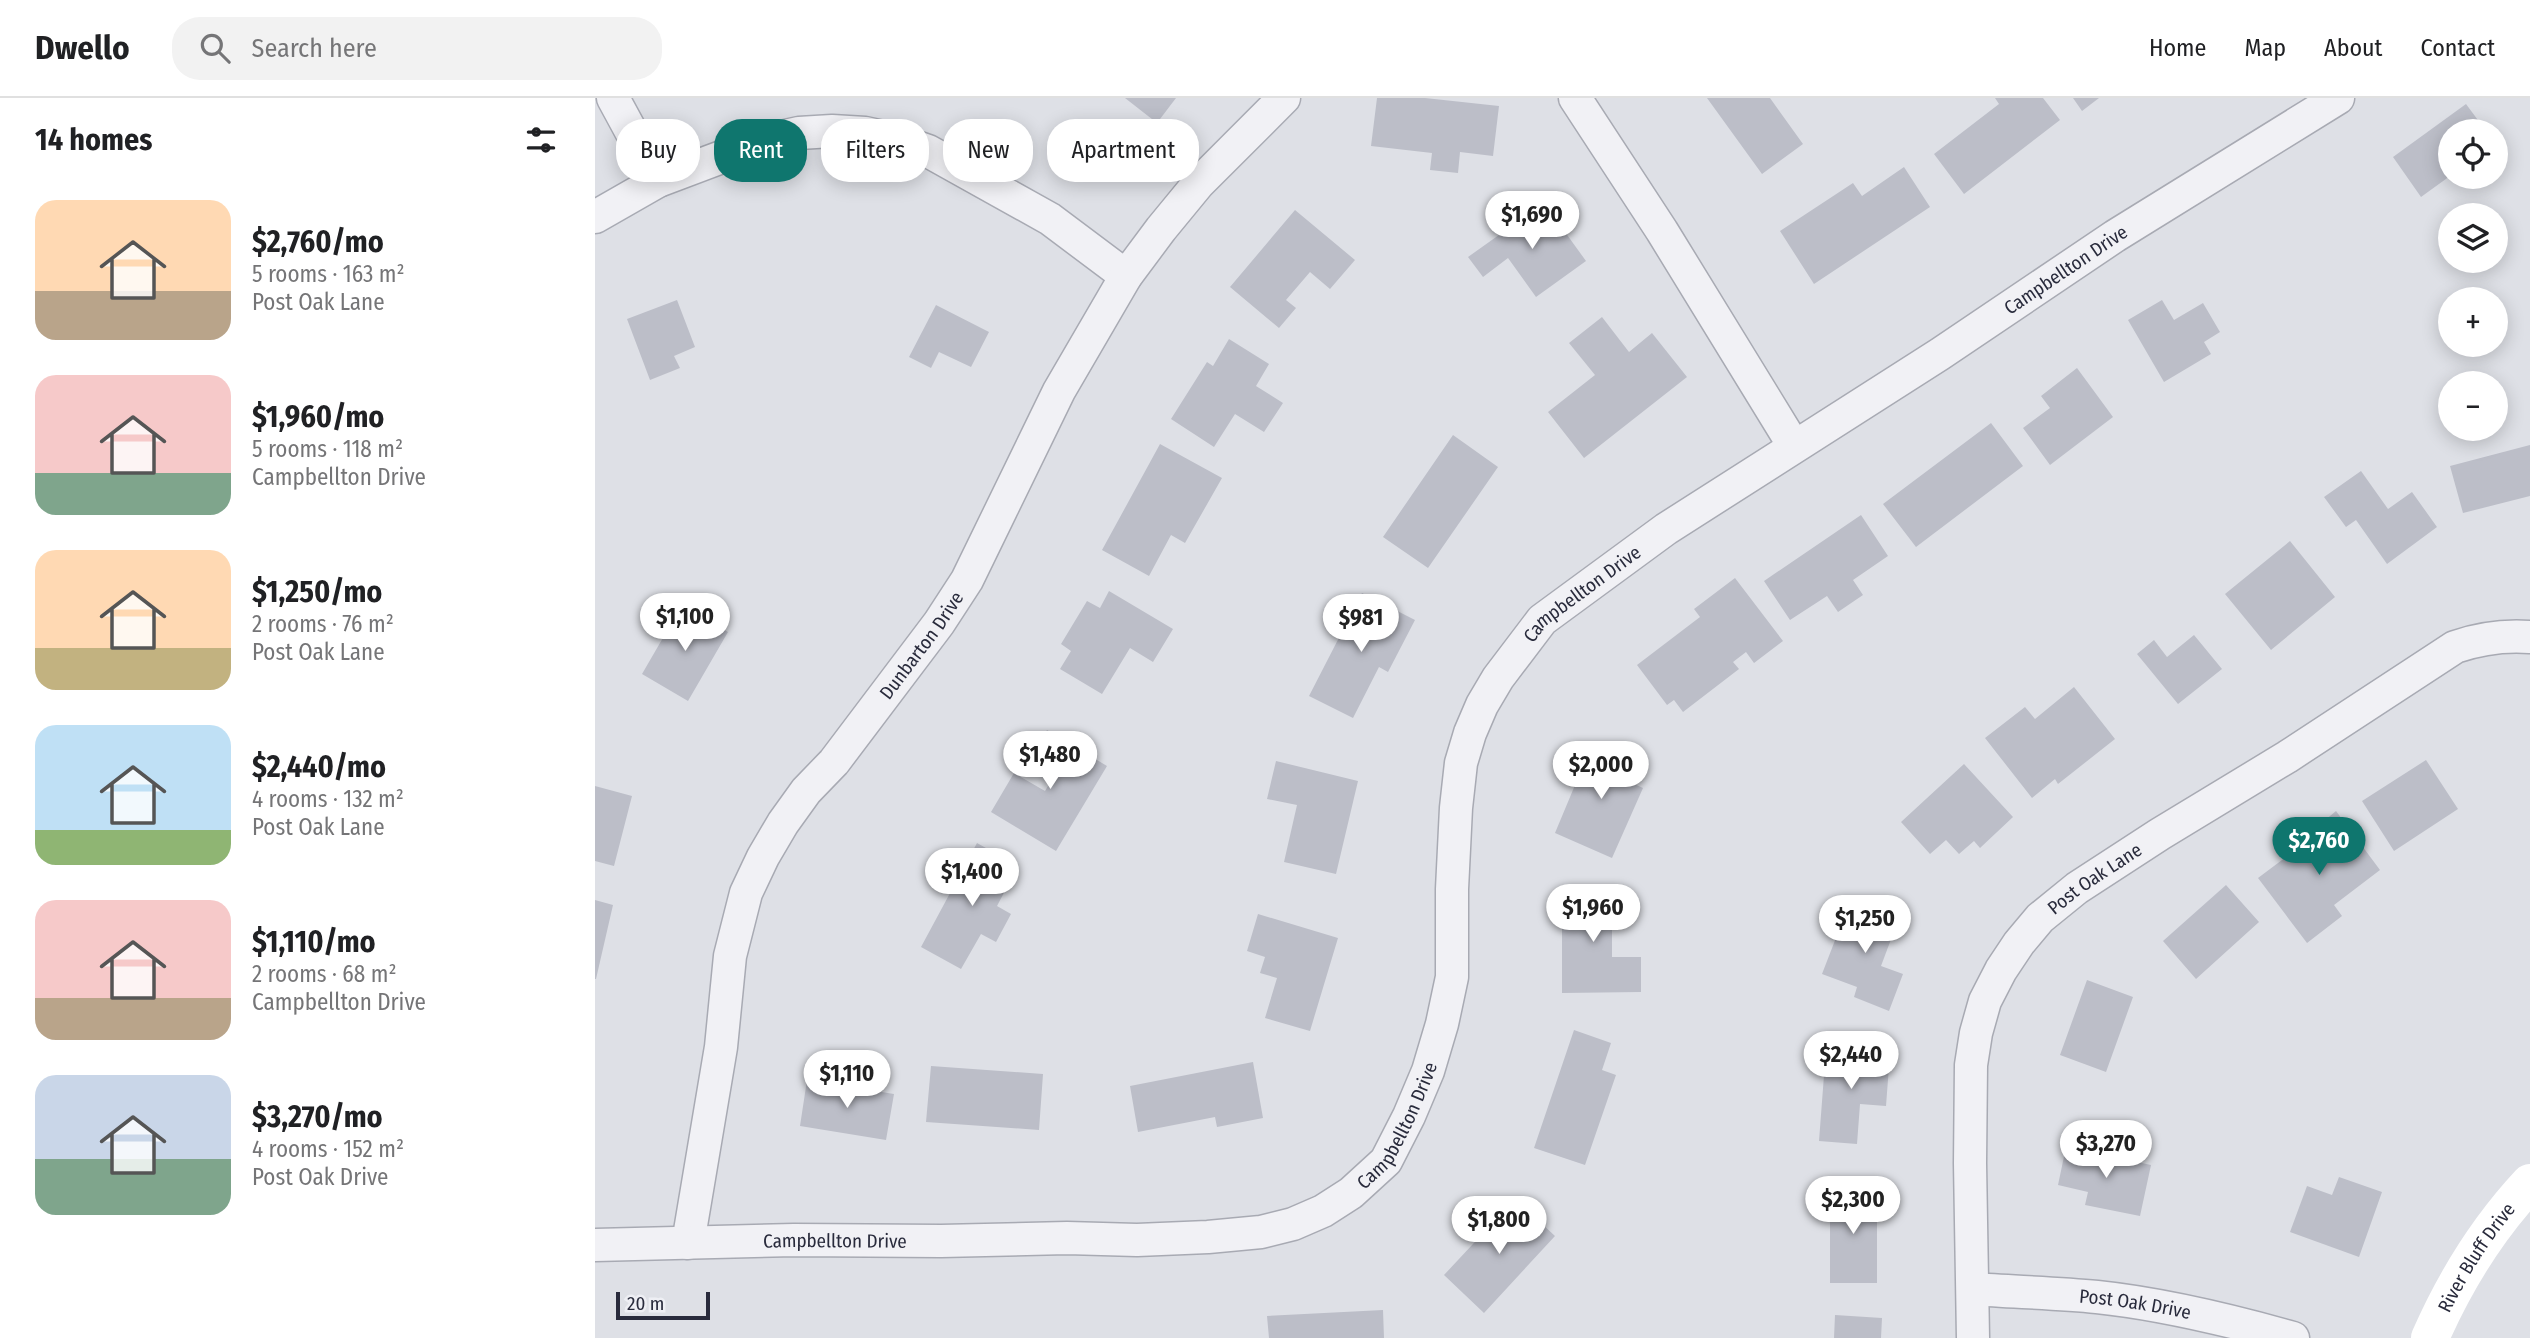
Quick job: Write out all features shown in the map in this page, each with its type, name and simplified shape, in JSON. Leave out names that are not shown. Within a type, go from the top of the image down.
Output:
[{"type":"street","points":[[613,98],[624,119]]},
{"type":"street","name":"Dunbarton Drive","points":[[688,1243],[721,1047],[730,956],[746,893],[763,857],[806,791],[834,762],[939,623],[967,580],[1059,391],[1126,276],[1198,184],[1284,98]]},
{"type":"street","points":[[1575,98],[1662,231],[1794,446]]},
{"type":"street","name":"Campbellton Drive","points":[[595,1245],[1208,1237],[1261,1232],[1293,1224],[1351,1193],[1386,1161],[1428,1072],[1452,977],[1452,889],[1461,763],[1482,705],[1498,678],[1542,620],[1666,529],[1940,354],[2115,236],[2338,98]]},
{"type":"street","points":[[700,165],[767,139],[799,133],[865,133],[897,140],[928,151],[1050,219],[1126,276]]},
{"type":"street","points":[[595,217],[656,182]]},
{"type":"street","name":"Post Oak Lane","points":[[1973,1338],[1971,1065],[1985,1001],[2019,943],[2040,918],[2077,888],[2287,757],[2455,647],[2502,635],[2530,636]]},
{"type":"street","name":"River Bluff Drive","points":[[2430,1338],[2479,1244],[2503,1212],[2530,1183]]},
{"type":"street","name":"Post Oak Drive","points":[[1973,1289],[2097,1297],[2162,1306],[2293,1338]]},
{"type":"building","points":[[1125,98],[1176,98],[1160,119],[1152,119]]},
{"type":"building","points":[[1377,98],[1425,98],[1499,106],[1493,156],[1460,152],[1458,173],[1430,170],[1432,153],[1371,146]]},
{"type":"building","points":[[1707,98],[1770,98],[1803,144],[1762,174]]},
{"type":"building","points":[[1995,98],[2043,98],[2060,120],[1964,194],[1934,154],[1999,104]]},
{"type":"building","points":[[2073,98],[2099,98],[2082,111]]},
{"type":"building","points":[[2466,104],[2477,119],[2445,119]]},
{"type":"building","points":[[2438,124],[2438,185],[2421,197],[2393,157]]},
{"type":"building","points":[[1904,167],[1930,207],[1814,284],[1780,231],[1853,183],[1862,196]]},
{"type":"building","points":[[1544,203],[1586,261],[1536,297],[1508,258],[1483,277],[1468,257]]},
{"type":"building","points":[[1295,210],[1355,260],[1330,289],[1310,272],[1286,300],[1296,308],[1279,328],[1230,287]]},
{"type":"building","points":[[677,300],[695,347],[674,356],[680,368],[650,380],[627,319]]},
{"type":"building","points":[[2162,300],[2174,320],[2203,303],[2220,332],[2204,342],[2211,354],[2164,382],[2128,320]]},
{"type":"building","points":[[936,305],[989,332],[971,367],[939,352],[931,368],[909,357]]},
{"type":"building","points":[[1602,317],[1629,352],[1652,333],[1687,377],[1584,458],[1548,412],[1595,375],[1569,343]]},
{"type":"building","points":[[1229,339],[1269,364],[1256,386],[1283,403],[1264,432],[1235,414],[1214,447],[1171,419],[1207,362],[1213,366]]},
{"type":"building","points":[[2077,368],[2113,417],[2050,465],[2023,428],[2050,408],[2041,396]]},
{"type":"building","points":[[1991,423],[2023,466],[1916,547],[1883,504]]},
{"type":"building","points":[[1453,435],[1498,467],[1428,568],[1383,537]]},
{"type":"building","points":[[1160,444],[1222,478],[1185,543],[1171,535],[1149,576],[1102,550]]},
{"type":"building","points":[[2530,445],[2530,496],[2463,513],[2450,466]]},
{"type":"building","points":[[2361,471],[2388,509],[2412,492],[2437,527],[2387,564],[2356,520],[2346,527],[2324,497]]},
{"type":"building","points":[[1861,515],[1888,556],[1853,580],[1863,595],[1838,612],[1827,596],[1790,620],[1764,581]]},
{"type":"building","points":[[2290,541],[2335,597],[2271,650],[2225,594]]},
{"type":"building","points":[[1735,578],[1783,641],[1754,663],[1746,652],[1733,662],[1739,669],[1683,712],[1674,700],[1667,705],[1637,665],[1700,617],[1694,609]]},
{"type":"building","points":[[1109,591],[1173,629],[1153,662],[1130,648],[1102,694],[1060,669],[1071,651],[1061,644],[1087,601],[1100,608]]},
{"type":"building","points":[[1362,593],[1415,620],[1388,672],[1379,667],[1353,718],[1309,696]]},
{"type":"building","points":[[682,605],[728,632],[688,701],[642,674]]},
{"type":"building","points":[[2194,635],[2222,669],[2178,704],[2137,654],[2154,640],[2167,657]]},
{"type":"building","points":[[2074,687],[2115,739],[2058,784],[2055,779],[2032,798],[1985,738],[2025,707],[2035,719]]},
{"type":"building","points":[[1047,730],[1107,766],[1056,851],[991,812],[1014,773],[1045,791],[1051,781],[1025,766]]},
{"type":"building","points":[[1593,742],[1641,763],[1632,783],[1643,788],[1612,858],[1555,833]]},
{"type":"building","points":[[2426,760],[2458,809],[2394,851],[2362,801]]},
{"type":"building","points":[[1276,761],[1358,781],[1336,874],[1284,862],[1297,805],[1267,799]]},
{"type":"building","points":[[1964,764],[2013,817],[1980,848],[1974,841],[1959,854],[1946,840],[1930,854],[1901,822]]},
{"type":"building","points":[[595,786],[632,796],[614,866],[595,861]]},
{"type":"building","points":[[2336,811],[2380,870],[2334,905],[2342,916],[2307,943],[2258,878],[2321,831],[2318,826]]},
{"type":"building","points":[[977,843],[1018,866],[997,906],[1011,914],[996,942],[981,934],[961,969],[921,947]]},
{"type":"building","points":[[1612,884],[1612,957],[1641,957],[1641,992],[1562,993],[1562,885]]},
{"type":"building","points":[[2226,885],[2259,922],[2196,979],[2163,941]]},
{"type":"building","points":[[1851,899],[1899,918],[1881,966],[1903,974],[1889,1011],[1854,997],[1857,987],[1822,974]]},
{"type":"building","points":[[595,900],[613,905],[596,979],[595,979]]},
{"type":"building","points":[[1258,914],[1338,938],[1310,1031],[1265,1018],[1277,978],[1260,973],[1265,957],[1247,951]]},
{"type":"building","points":[[2087,980],[2133,997],[2106,1072],[2060,1055]]},
{"type":"building","points":[[1574,1030],[1611,1043],[1602,1070],[1616,1075],[1585,1165],[1534,1148]]},
{"type":"building","points":[[1826,1049],[1890,1053],[1886,1106],[1860,1104],[1857,1144],[1819,1141]]},
{"type":"building","points":[[1253,1062],[1263,1118],[1217,1127],[1215,1117],[1138,1132],[1130,1086]]},
{"type":"building","points":[[931,1066],[1043,1074],[1039,1130],[926,1122]]},
{"type":"building","points":[[807,1080],[894,1094],[886,1140],[800,1126]]},
{"type":"building","points":[[2066,1147],[2151,1165],[2140,1216],[2085,1205],[2088,1192],[2058,1185]]},
{"type":"building","points":[[2339,1177],[2382,1192],[2359,1257],[2290,1232],[2307,1186],[2332,1195]]},
{"type":"building","points":[[1830,1190],[1877,1190],[1877,1283],[1830,1283]]},
{"type":"building","points":[[1515,1199],[1555,1236],[1484,1313],[1444,1275]]},
{"type":"building","points":[[1383,1310],[1384,1338],[1269,1338],[1267,1316]]},
{"type":"building","points":[[1835,1315],[1882,1318],[1881,1338],[1834,1338]]}]
